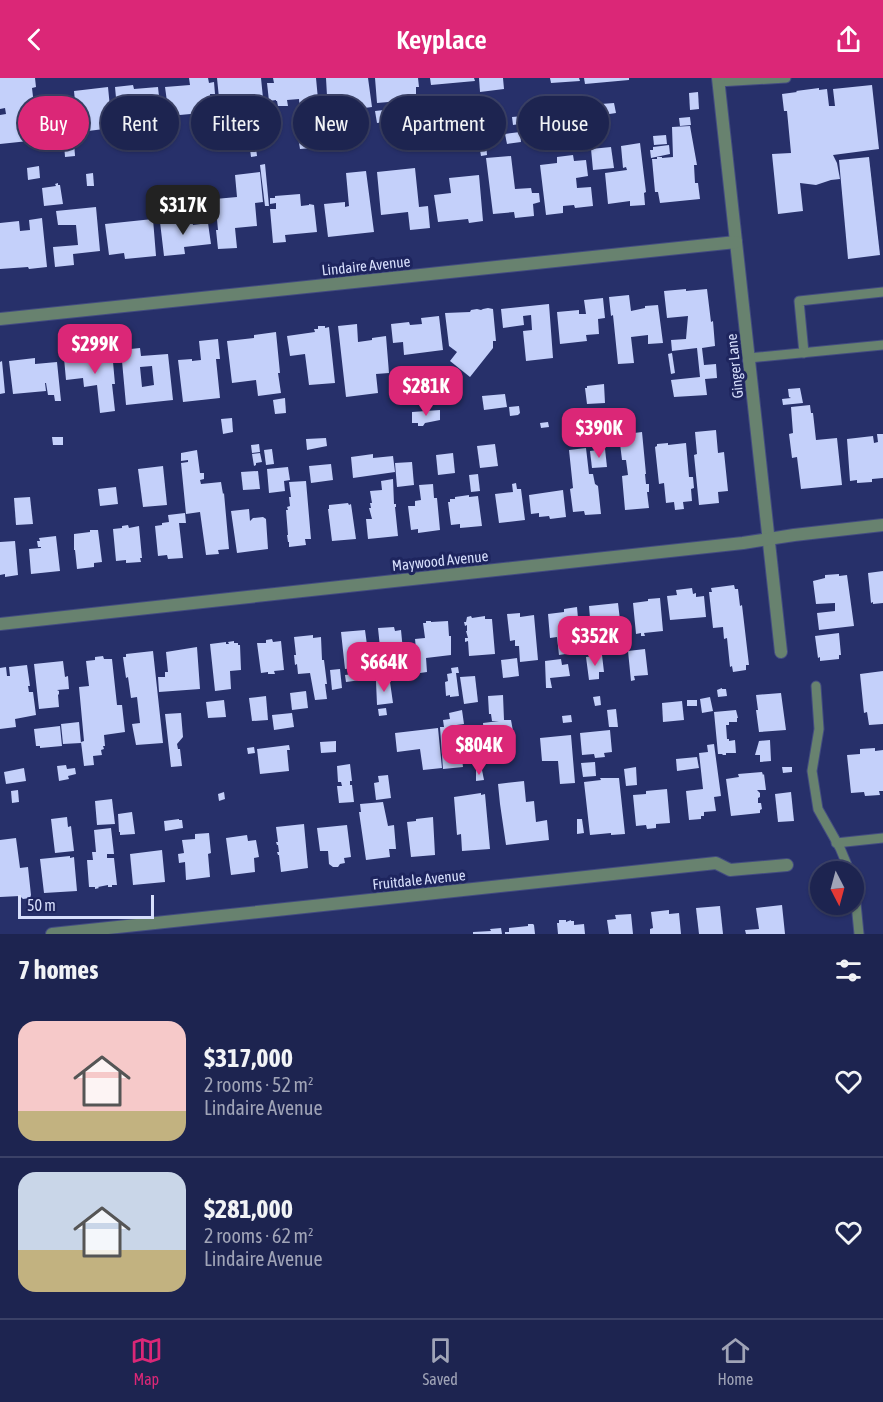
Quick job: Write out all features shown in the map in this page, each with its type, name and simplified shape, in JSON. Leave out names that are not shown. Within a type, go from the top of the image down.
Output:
[{"type":"street","name":"Ginger Lane","points":[[718,80],[781,651]]},
{"type":"street","name":"Lindaire Avenue","points":[[0,319],[736,242]]},
{"type":"street","name":"Maywood Avenue","points":[[0,624],[743,543],[883,525]]},
{"type":"street","name":"Fruitdale Avenue","points":[[52,934],[716,863],[730,870],[787,865]]},
{"type":"lane","points":[[718,80],[786,78]]},
{"type":"lane","points":[[804,353],[799,301],[883,292]]},
{"type":"lane","points":[[749,358],[883,345]]},
{"type":"lane","points":[[816,686],[819,729],[812,771],[818,809],[845,861]]},
{"type":"lane","points":[[836,843],[883,838]]},
{"type":"lane","points":[[857,915],[859,934]]},
{"type":"building","points":[[0,78],[35,78],[36,87],[32,88],[33,96],[18,96],[18,142],[0,144],[0,115],[6,114],[5,108],[0,109]]},
{"type":"building","points":[[189,78],[208,78],[209,83],[214,82],[215,94],[191,96],[191,114],[179,115],[179,96],[166,96],[165,87],[190,85]]},
{"type":"building","points":[[217,78],[261,78],[263,96],[219,96]]},
{"type":"building","points":[[273,78],[316,78],[318,96],[293,96],[293,100],[287,100],[288,106],[281,106],[281,96],[268,96],[267,83],[274,83]]},
{"type":"building","points":[[326,78],[368,78],[372,107],[369,107],[369,96],[327,96]]},
{"type":"building","points":[[375,78],[418,78],[419,87],[416,87],[416,95],[381,96],[381,103],[377,103]]},
{"type":"building","points":[[430,78],[474,78],[475,81],[431,85]]},
{"type":"building","points":[[479,78],[503,78],[504,89],[480,92]]},
{"type":"building","points":[[550,78],[579,78],[580,81],[551,83]]},
{"type":"building","points":[[584,78],[629,78],[629,80],[585,84]]},
{"type":"building","points":[[133,85],[134,89],[158,87],[159,96],[116,96],[115,87]]},
{"type":"building","points":[[872,85],[879,149],[833,155],[840,179],[816,185],[800,183],[803,211],[778,214],[772,154],[791,153],[787,111],[784,111],[782,94],[819,88],[819,90],[827,89],[829,106],[835,106],[833,89]]},
{"type":"building","points":[[108,87],[109,96],[101,96],[101,129],[89,131],[89,96],[74,96],[74,91]]},
{"type":"building","points":[[698,92],[699,109],[690,110],[689,93]]},
{"type":"building","points":[[609,103],[614,103],[616,113],[609,114]]},
{"type":"building","points":[[381,110],[381,122],[377,123],[375,111]]},
{"type":"building","points":[[518,116],[518,124],[513,125],[512,117]]},
{"type":"building","points":[[690,117],[691,125],[680,126],[679,118]]},
{"type":"building","points":[[690,126],[697,165],[694,165],[695,183],[698,183],[700,199],[660,203],[658,192],[655,192],[652,159],[673,157],[672,127]]},
{"type":"building","points":[[518,132],[518,142],[507,144],[506,134]]},
{"type":"building","points":[[666,135],[667,144],[654,145],[653,136]]},
{"type":"building","points":[[640,143],[646,192],[644,193],[645,205],[630,206],[630,201],[608,204],[605,173],[627,170],[626,167],[623,168],[621,146]]},
{"type":"building","points":[[669,145],[670,154],[651,158],[650,150],[653,150],[653,147]]},
{"type":"building","points":[[611,147],[614,168],[593,170],[591,150],[609,150]]},
{"type":"building","points":[[64,150],[75,150],[75,156],[65,157]]},
{"type":"building","points":[[250,150],[256,150],[257,156],[251,157]]},
{"type":"building","points":[[480,150],[487,150],[487,155],[481,156]]},
{"type":"building","points":[[573,155],[574,161],[586,160],[588,176],[576,178],[577,188],[591,187],[593,206],[575,208],[574,205],[563,206],[563,213],[546,215],[540,165],[557,163],[557,157]]},
{"type":"building","points":[[511,156],[515,189],[531,188],[532,193],[539,193],[540,202],[533,204],[534,216],[515,218],[514,212],[493,214],[486,158]]},
{"type":"building","points":[[869,157],[880,255],[848,259],[839,160]]},
{"type":"building","points":[[265,164],[269,206],[265,206],[260,165]]},
{"type":"building","points":[[39,166],[40,178],[28,180],[27,168]]},
{"type":"building","points":[[415,168],[419,207],[428,206],[430,228],[410,230],[408,212],[381,215],[377,172]]},
{"type":"building","points":[[366,171],[374,232],[328,237],[324,204],[345,202],[345,207],[349,206],[346,173]]},
{"type":"building","points":[[260,172],[263,202],[255,203],[257,226],[235,228],[237,248],[218,249],[215,199],[237,197],[235,175]]},
{"type":"building","points":[[93,173],[94,186],[87,186],[86,174]]},
{"type":"building","points":[[479,175],[483,221],[469,223],[468,219],[438,222],[434,195],[451,193],[449,178]]},
{"type":"building","points":[[58,183],[63,204],[44,206],[42,188],[56,186],[55,184]]},
{"type":"building","points":[[300,194],[301,206],[314,205],[317,232],[285,235],[286,242],[273,243],[270,209],[276,209],[276,203],[270,204],[270,198]]},
{"type":"building","points":[[96,207],[100,251],[73,254],[74,265],[55,267],[53,247],[78,245],[76,225],[58,225],[56,211]]},
{"type":"building","points":[[42,218],[47,267],[0,269],[0,223],[19,221],[20,231],[30,230],[29,220]]},
{"type":"building","points":[[153,219],[156,256],[125,259],[124,253],[109,255],[105,224]]},
{"type":"building","points":[[192,219],[193,225],[208,223],[211,244],[184,247],[185,254],[164,256],[160,222]]},
{"type":"building","points":[[686,289],[686,291],[707,289],[715,346],[702,348],[704,365],[716,364],[717,378],[705,379],[707,395],[674,397],[671,380],[700,377],[697,348],[672,351],[671,340],[686,339],[688,316],[667,318],[664,291]]},
{"type":"building","points":[[629,295],[631,311],[645,308],[645,306],[658,305],[663,343],[648,344],[648,335],[631,337],[634,363],[618,364],[609,297]]},
{"type":"building","points":[[603,298],[605,318],[598,319],[599,334],[586,335],[587,341],[560,344],[557,312],[579,310],[579,314],[586,314],[584,300]]},
{"type":"building","points":[[549,304],[553,358],[526,361],[523,331],[532,330],[531,315],[523,316],[524,325],[503,328],[501,309]]},
{"type":"building","points":[[493,309],[496,341],[493,341],[493,348],[470,377],[450,361],[457,352],[449,346],[445,313],[470,312]]},
{"type":"building","points":[[439,316],[443,350],[404,355],[403,342],[393,343],[391,324],[409,322],[410,325],[422,324],[421,318]]},
{"type":"building","points":[[357,324],[358,342],[386,336],[389,373],[376,374],[378,393],[346,397],[338,326]]},
{"type":"building","points":[[318,326],[329,327],[335,383],[309,385],[305,354],[290,356],[287,336],[315,332],[314,329],[318,329]]},
{"type":"building","points":[[276,332],[281,393],[258,396],[256,380],[232,383],[227,341],[254,338],[254,335]]},
{"type":"building","points":[[218,339],[220,359],[216,359],[220,398],[183,402],[178,360],[201,360],[199,341]]},
{"type":"building","points":[[140,348],[141,356],[168,354],[173,400],[126,405],[121,350]],"holes":[[[152,366],[154,385],[142,387],[140,367]]]},
{"type":"building","points":[[104,349],[112,351],[115,411],[100,413],[97,385],[84,387],[83,378],[66,380],[64,358],[92,355],[91,352]]},
{"type":"building","points":[[672,353],[675,373],[671,374],[668,354]]},
{"type":"building","points":[[35,358],[35,364],[57,362],[61,401],[55,401],[54,395],[48,395],[46,383],[46,391],[13,394],[9,361]]},
{"type":"building","points":[[2,361],[5,393],[0,394],[0,362]]},
{"type":"building","points":[[604,384],[605,403],[587,404],[585,388]]},
{"type":"building","points":[[800,388],[803,403],[783,405],[782,399],[791,398],[788,389]]},
{"type":"building","points":[[505,394],[507,407],[484,410],[482,396]]},
{"type":"building","points":[[285,398],[286,413],[275,414],[273,400]]},
{"type":"building","points":[[810,405],[816,440],[837,438],[842,485],[801,489],[797,457],[792,458],[789,434],[793,433],[791,407]]},
{"type":"building","points":[[519,406],[520,413],[510,416],[509,407]]},
{"type":"building","points":[[440,410],[440,420],[425,423],[423,426],[412,423],[412,412]]},
{"type":"building","points":[[232,418],[233,432],[223,434],[221,419]]},
{"type":"building","points":[[602,421],[603,431],[596,432],[594,422]]},
{"type":"building","points":[[548,422],[549,427],[541,428],[540,423]]},
{"type":"building","points":[[716,430],[718,453],[724,452],[728,491],[718,492],[719,503],[699,505],[694,455],[697,454],[695,432]]},
{"type":"building","points":[[642,432],[646,484],[649,484],[649,492],[647,492],[649,508],[625,510],[622,476],[628,475],[626,460],[622,460],[619,435]]},
{"type":"building","points":[[877,434],[883,434],[883,478],[872,479],[872,482],[850,481],[847,439],[873,436],[874,443],[878,442]]},
{"type":"building","points":[[52,437],[63,437],[63,445],[53,445]]},
{"type":"building","points":[[326,438],[327,446],[307,450],[306,439]]},
{"type":"building","points":[[668,443],[668,445],[686,443],[689,477],[693,477],[694,488],[691,489],[692,501],[683,502],[684,509],[675,510],[674,502],[666,503],[664,483],[659,484],[655,447],[657,444]]},
{"type":"building","points":[[259,444],[260,452],[252,453],[251,445]]},
{"type":"building","points":[[495,444],[498,466],[480,468],[477,446]]},
{"type":"building","points":[[586,448],[589,474],[593,474],[595,484],[598,486],[601,514],[585,515],[584,511],[573,512],[569,450]]},
{"type":"building","points":[[272,449],[274,464],[266,465],[264,450]]},
{"type":"building","points":[[605,449],[607,467],[592,468],[590,451]]},
{"type":"building","points":[[197,450],[200,473],[204,473],[204,479],[200,480],[201,484],[221,482],[224,493],[229,549],[218,550],[219,554],[206,555],[200,512],[186,514],[181,463],[188,462],[188,460],[181,461],[181,453]]},
{"type":"building","points":[[260,453],[262,462],[254,466],[252,454]]},
{"type":"building","points":[[453,453],[455,473],[438,475],[436,455]]},
{"type":"building","points":[[373,454],[373,458],[393,456],[395,472],[353,478],[351,457]]},
{"type":"building","points":[[412,462],[414,485],[397,487],[395,463]]},
{"type":"building","points":[[331,464],[333,480],[311,483],[309,466]]},
{"type":"building","points":[[163,466],[167,505],[143,507],[138,469]]},
{"type":"building","points":[[288,467],[290,480],[284,481],[285,491],[269,493],[267,469]]},
{"type":"building","points":[[258,471],[260,489],[243,490],[241,472]]},
{"type":"building","points":[[478,474],[480,491],[471,492],[469,475]]},
{"type":"building","points":[[393,479],[398,536],[368,539],[366,519],[372,519],[369,508],[372,503],[370,491],[382,490],[381,481]]},
{"type":"building","points":[[306,481],[311,539],[305,539],[306,545],[289,547],[286,510],[290,506],[289,497],[291,497],[289,482]]},
{"type":"building","points":[[516,483],[517,489],[521,489],[525,520],[499,523],[495,494],[513,492],[512,484]]},
{"type":"building","points":[[433,484],[434,498],[437,498],[440,530],[418,533],[418,529],[411,530],[408,506],[415,506],[415,501],[421,500],[419,485]]},
{"type":"building","points":[[116,487],[118,504],[100,506],[98,489]]},
{"type":"building","points":[[563,490],[566,517],[550,519],[549,516],[539,517],[539,513],[531,514],[529,495]]},
{"type":"building","points":[[469,495],[469,497],[478,496],[482,526],[460,528],[460,524],[451,525],[448,502],[455,497]]},
{"type":"building","points":[[30,497],[33,524],[16,525],[14,498]]},
{"type":"building","points":[[351,504],[356,539],[332,541],[329,505]]},
{"type":"building","points":[[249,509],[250,521],[253,518],[266,519],[268,549],[237,553],[231,511]]},
{"type":"building","points":[[185,513],[186,523],[179,523],[183,558],[168,559],[167,555],[158,556],[155,526],[169,522],[168,515]]},
{"type":"building","points":[[128,525],[129,528],[139,526],[141,562],[116,561],[113,529]]},
{"type":"building","points":[[90,530],[98,530],[102,562],[94,563],[94,567],[77,569],[74,534],[90,532]]},
{"type":"building","points":[[56,536],[60,571],[31,574],[29,549],[41,548],[38,547],[39,538]]},
{"type":"building","points":[[15,541],[18,575],[5,577],[5,574],[0,575],[0,542]]},
{"type":"building","points":[[883,571],[883,603],[873,604],[871,603],[868,573]]},
{"type":"building","points":[[839,574],[839,576],[847,575],[854,626],[819,630],[817,613],[835,611],[835,603],[816,604],[813,581],[825,578],[825,575]]},
{"type":"building","points":[[734,585],[735,589],[738,589],[740,606],[742,605],[749,665],[746,665],[746,670],[733,672],[732,666],[730,667],[727,638],[724,639],[723,627],[713,628],[709,592],[712,592],[711,588]]},
{"type":"building","points":[[692,588],[696,597],[704,596],[706,617],[670,620],[667,596],[677,595],[676,590]]},
{"type":"building","points":[[660,598],[663,631],[644,633],[645,636],[641,636],[641,633],[636,634],[633,603]]},
{"type":"building","points":[[618,603],[622,637],[598,640],[597,629],[591,630],[589,606]]},
{"type":"building","points":[[577,607],[581,652],[559,655],[557,637],[550,638],[548,614],[564,612],[564,609]]},
{"type":"building","points":[[520,613],[520,617],[534,615],[538,660],[520,662],[519,646],[515,646],[515,640],[510,641],[507,614]]},
{"type":"building","points":[[485,616],[485,619],[492,619],[495,654],[469,656],[468,641],[465,642],[465,638],[468,638],[467,625],[465,626],[464,622],[467,617],[472,618]]},
{"type":"building","points":[[448,621],[451,655],[426,658],[427,672],[420,673],[415,639],[425,638],[423,623]]},
{"type":"building","points":[[394,627],[395,631],[401,630],[404,661],[407,661],[409,670],[394,672],[393,665],[382,667],[378,628]]},
{"type":"building","points":[[365,630],[371,675],[368,679],[346,682],[345,675],[353,674],[353,668],[345,669],[341,632]]},
{"type":"building","points":[[839,633],[841,655],[839,659],[820,661],[815,636]]},
{"type":"building","points":[[313,635],[313,638],[321,637],[327,699],[315,700],[310,673],[298,674],[297,664],[295,665],[294,637]]},
{"type":"building","points":[[272,639],[273,642],[281,641],[284,670],[274,671],[275,674],[261,673],[257,643],[266,643],[266,640]]},
{"type":"building","points":[[234,641],[240,645],[241,670],[230,671],[231,689],[215,691],[210,644],[226,642],[229,644],[228,642]]},
{"type":"building","points":[[197,647],[200,689],[159,692],[158,677],[165,677],[165,672],[168,672],[166,652]]},
{"type":"building","points":[[645,649],[648,675],[634,676],[635,680],[631,681],[628,651]]},
{"type":"building","points":[[153,651],[163,743],[136,745],[132,724],[140,723],[137,697],[131,698],[123,657],[126,657],[126,654]]},
{"type":"building","points":[[602,655],[604,672],[599,672],[599,679],[589,680],[586,657]]},
{"type":"building","points":[[103,656],[104,659],[112,659],[117,705],[122,705],[125,732],[104,735],[105,746],[101,750],[102,755],[93,756],[94,765],[84,766],[79,687],[89,686],[86,661]]},
{"type":"building","points":[[517,658],[519,676],[503,678],[501,660]]},
{"type":"building","points":[[561,659],[562,665],[568,664],[570,676],[550,678],[552,688],[546,688],[545,661]]},
{"type":"building","points":[[63,661],[69,689],[57,690],[59,691],[59,707],[39,709],[34,664]]},
{"type":"building","points":[[27,665],[29,692],[33,692],[36,715],[15,719],[16,727],[0,729],[0,668],[6,667],[7,676],[10,676],[9,667]]},
{"type":"building","points":[[458,667],[459,673],[456,673],[459,696],[446,696],[447,674],[452,673],[451,668]]},
{"type":"building","points":[[340,669],[342,688],[332,690],[330,670]]},
{"type":"building","points":[[883,671],[883,724],[869,725],[867,712],[864,713],[860,674]]},
{"type":"building","points":[[475,676],[478,702],[464,704],[460,677]]},
{"type":"building","points":[[388,680],[393,703],[377,705],[376,681]]},
{"type":"building","points":[[726,689],[727,696],[718,697],[717,690]]},
{"type":"building","points":[[306,691],[308,708],[292,710],[290,693]]},
{"type":"building","points":[[781,693],[786,730],[759,732],[756,695]]},
{"type":"building","points":[[503,695],[504,720],[511,720],[513,731],[503,732],[504,745],[485,747],[483,723],[499,721],[492,721],[491,714],[489,714],[488,696]]},
{"type":"building","points":[[266,696],[268,720],[252,721],[249,698]]},
{"type":"building","points":[[600,696],[601,705],[595,706],[593,697]]},
{"type":"building","points":[[710,697],[713,711],[702,713],[700,699]]},
{"type":"building","points":[[224,700],[226,717],[208,718],[206,702]]},
{"type":"building","points":[[687,700],[697,700],[697,706],[687,706]]},
{"type":"building","points":[[682,701],[684,720],[663,722],[662,703]]},
{"type":"building","points":[[386,708],[387,715],[379,716],[378,709]]},
{"type":"building","points":[[616,709],[618,727],[609,727],[607,710]]},
{"type":"building","points":[[462,710],[464,724],[449,726],[458,726],[463,767],[443,769],[440,727],[444,727],[443,720],[450,719],[449,713]]},
{"type":"building","points":[[736,710],[737,722],[729,722],[729,725],[726,725],[727,739],[735,740],[736,753],[718,754],[714,712]]},
{"type":"building","points":[[181,713],[183,737],[177,744],[180,749],[182,766],[171,767],[165,714]]},
{"type":"building","points":[[292,713],[294,727],[274,730],[272,715]]},
{"type":"building","points":[[571,715],[572,722],[563,723],[562,716]]},
{"type":"building","points":[[79,722],[81,743],[63,744],[61,724]]},
{"type":"building","points":[[60,726],[62,746],[40,748],[36,746],[34,729]]},
{"type":"building","points":[[438,728],[442,768],[423,770],[420,749],[397,752],[395,733]]},
{"type":"building","points":[[610,730],[612,752],[604,753],[605,757],[595,758],[594,754],[582,755],[580,733]]},
{"type":"building","points":[[571,735],[575,783],[560,784],[558,761],[542,761],[540,738]]},
{"type":"building","points":[[770,740],[771,761],[760,762],[760,755],[755,755],[759,741]]},
{"type":"building","points":[[336,741],[336,752],[321,753],[320,742]]},
{"type":"building","points":[[714,744],[721,796],[714,797],[716,811],[704,812],[701,819],[689,820],[686,791],[703,789],[699,753],[708,752],[707,745]]},
{"type":"building","points":[[289,745],[290,750],[287,750],[289,771],[260,774],[257,749]]},
{"type":"building","points":[[254,747],[255,753],[248,754],[247,748]]},
{"type":"building","points":[[875,748],[875,751],[883,750],[883,791],[879,791],[880,795],[865,796],[864,792],[851,793],[847,755],[860,754],[860,749]]},
{"type":"building","points":[[697,757],[699,768],[677,771],[676,759]]},
{"type":"building","points":[[595,762],[596,776],[583,777],[581,763]]},
{"type":"building","points":[[350,764],[352,781],[350,785],[352,785],[354,802],[339,803],[337,786],[342,786],[341,782],[338,782],[337,766]]},
{"type":"building","points":[[66,765],[67,769],[75,768],[76,774],[68,776],[69,779],[59,781],[57,766]]},
{"type":"building","points":[[636,767],[637,785],[626,786],[624,769]]},
{"type":"building","points":[[782,767],[792,767],[792,772],[783,773]]},
{"type":"building","points":[[24,768],[26,781],[6,784],[4,772]]},
{"type":"building","points":[[476,770],[482,770],[484,780],[476,781]]},
{"type":"building","points":[[762,772],[766,790],[757,790],[760,793],[758,803],[761,803],[762,809],[760,813],[731,816],[726,779],[739,777],[738,774]]},
{"type":"building","points":[[388,775],[391,798],[376,800],[374,783],[379,782],[378,776]]},
{"type":"building","points":[[600,778],[619,778],[625,834],[590,835],[584,782],[601,780]]},
{"type":"building","points":[[524,781],[526,802],[534,801],[536,822],[547,820],[549,840],[506,845],[498,784]]},
{"type":"building","points":[[667,789],[670,823],[656,824],[656,828],[647,829],[646,825],[636,826],[633,795]]},
{"type":"building","points":[[18,790],[19,802],[12,803],[11,791]]},
{"type":"building","points":[[224,792],[225,799],[219,801],[218,794]]},
{"type":"building","points":[[791,792],[794,821],[778,822],[775,794]]},
{"type":"building","points":[[481,793],[481,795],[485,794],[490,849],[462,851],[461,834],[457,835],[454,797]]},
{"type":"building","points":[[112,799],[115,824],[97,825],[95,801]]},
{"type":"building","points":[[383,802],[388,826],[394,825],[396,849],[389,849],[390,857],[366,860],[359,812],[361,812],[360,804]]},
{"type":"building","points":[[132,812],[135,834],[120,835],[118,814]]},
{"type":"building","points":[[67,817],[68,827],[71,826],[74,851],[55,853],[51,819]]},
{"type":"building","points":[[433,817],[435,855],[411,857],[407,822]]},
{"type":"building","points":[[577,819],[582,819],[584,833],[577,834]]},
{"type":"building","points":[[182,820],[183,828],[165,831],[164,821]]},
{"type":"building","points":[[304,824],[308,868],[281,872],[276,827]]},
{"type":"building","points":[[347,825],[351,857],[344,858],[345,863],[333,867],[329,864],[328,851],[320,851],[317,828]]},
{"type":"building","points":[[111,828],[114,854],[107,854],[107,858],[114,858],[117,885],[95,889],[95,887],[89,887],[87,860],[93,860],[92,852],[96,852],[94,830]]},
{"type":"building","points":[[209,833],[210,877],[186,880],[185,862],[179,863],[178,854],[184,853],[182,840],[195,839],[195,834]]},
{"type":"building","points":[[247,835],[248,841],[256,840],[259,857],[254,858],[255,872],[231,875],[226,838]]},
{"type":"building","points":[[16,838],[20,868],[28,867],[30,898],[0,897],[0,840]]},
{"type":"building","points":[[162,850],[165,882],[133,885],[130,854]]},
{"type":"building","points":[[70,856],[70,858],[74,857],[77,891],[44,893],[40,859]]},
{"type":"building","points":[[782,905],[785,934],[746,934],[745,930],[759,929],[756,908]]},
{"type":"building","points":[[720,906],[723,934],[699,934],[696,908]]},
{"type":"building","points":[[669,910],[669,914],[679,913],[681,934],[650,934],[650,929],[653,928],[651,912]]},
{"type":"building","points":[[631,914],[633,934],[609,934],[607,920],[616,919],[615,915]]},
{"type":"building","points":[[559,920],[574,921],[574,925],[584,924],[585,934],[558,934]]},
{"type":"building","points":[[528,924],[534,925],[535,934],[505,934],[509,932],[509,928],[528,926]]},
{"type":"building","points":[[501,928],[502,934],[473,934],[473,932]]}]
